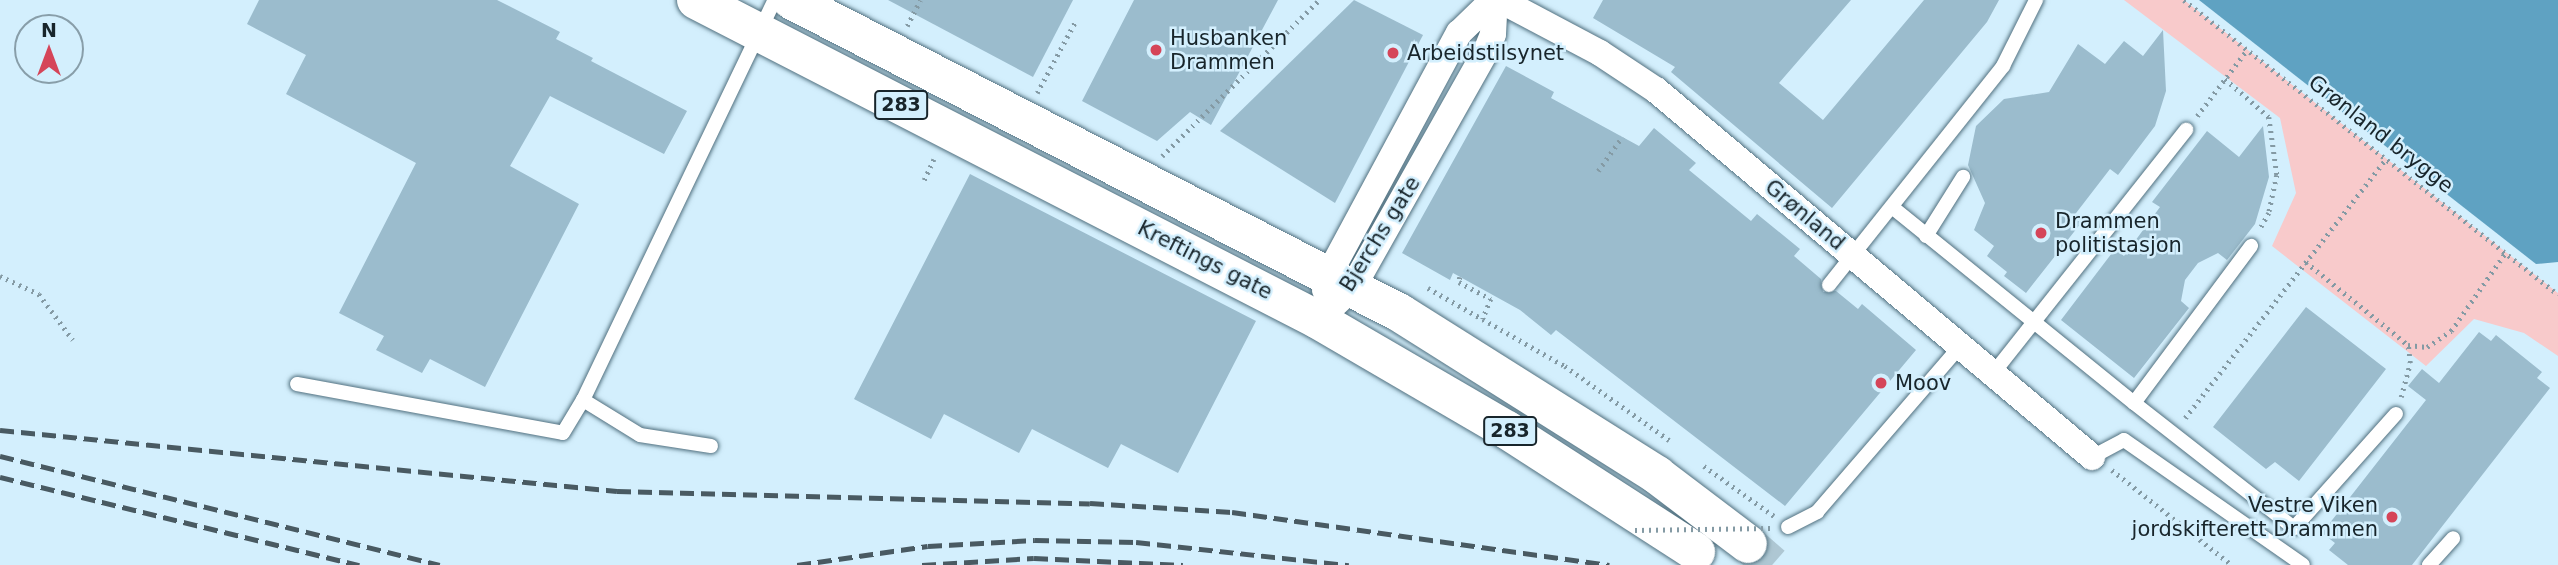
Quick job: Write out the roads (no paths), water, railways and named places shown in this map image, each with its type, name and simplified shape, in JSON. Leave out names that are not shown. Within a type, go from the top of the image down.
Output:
[{"type":"main road","name":"Kreftings gate","points":[[696,0],[767,16],[1318,320],[1507,430],[1696,552]]},
{"type":"main road","name":"Kreftings gate","points":[[791,0],[1341,280],[1536,396],[1657,475],[1759,536]]},
{"type":"street","name":"Bjerchs gate","points":[[1318,320],[1487,49],[1493,34],[1496,0]]},
{"type":"street","name":"Grønland","points":[[1496,0],[1547,12],[1656,90],[1995,371],[2092,457]]},
{"type":"lane","points":[[1829,285],[2003,66],[2036,0]]},
{"type":"lane","points":[[298,384],[563,433],[583,400],[767,16]]},
{"type":"lane","points":[[1995,371],[2034,326],[2186,130]]},
{"type":"lane","points":[[1926,236],[1963,177]]},
{"type":"lane","points":[[1892,207],[2034,326],[2294,528],[2396,414]]},
{"type":"lane","points":[[2134,403],[2251,246]]},
{"type":"lane","points":[[1788,527],[1817,512],[1961,345]]},
{"type":"lane","points":[[583,400],[640,435],[711,446]]},
{"type":"lane","points":[[2092,457],[2124,440],[2303,565]]},
{"type":"lane","points":[[2429,565],[2453,538]]},
{"type":"water","points":[[2199,0],[2558,0],[2558,262],[2536,264]]},
{"type":"tunnel","points":[[1748,544],[1772,565]]},
{"type":"railway","points":[[0,430],[617,491],[1090,503],[1232,512],[1609,565]]},
{"type":"railway","points":[[0,456],[440,565]]},
{"type":"railway","points":[[0,477],[359,565]]},
{"type":"railway","points":[[797,565],[928,546],[1035,540],[1136,542],[1349,565]]},
{"type":"railway","points":[[922,565],[1034,558],[1183,565]]},
{"type":"place","name":"Husbanken Drammen","points":[[1156,50]]},
{"type":"place","name":"Arbeidstilsynet","points":[[1393,53]]},
{"type":"place","name":"Drammen politistasjon","points":[[2041,233]]},
{"type":"place","name":"Moov","points":[[1881,383]]},
{"type":"place","name":"Vestre Viken jordskifterett Drammen","points":[[2392,517]]}]
